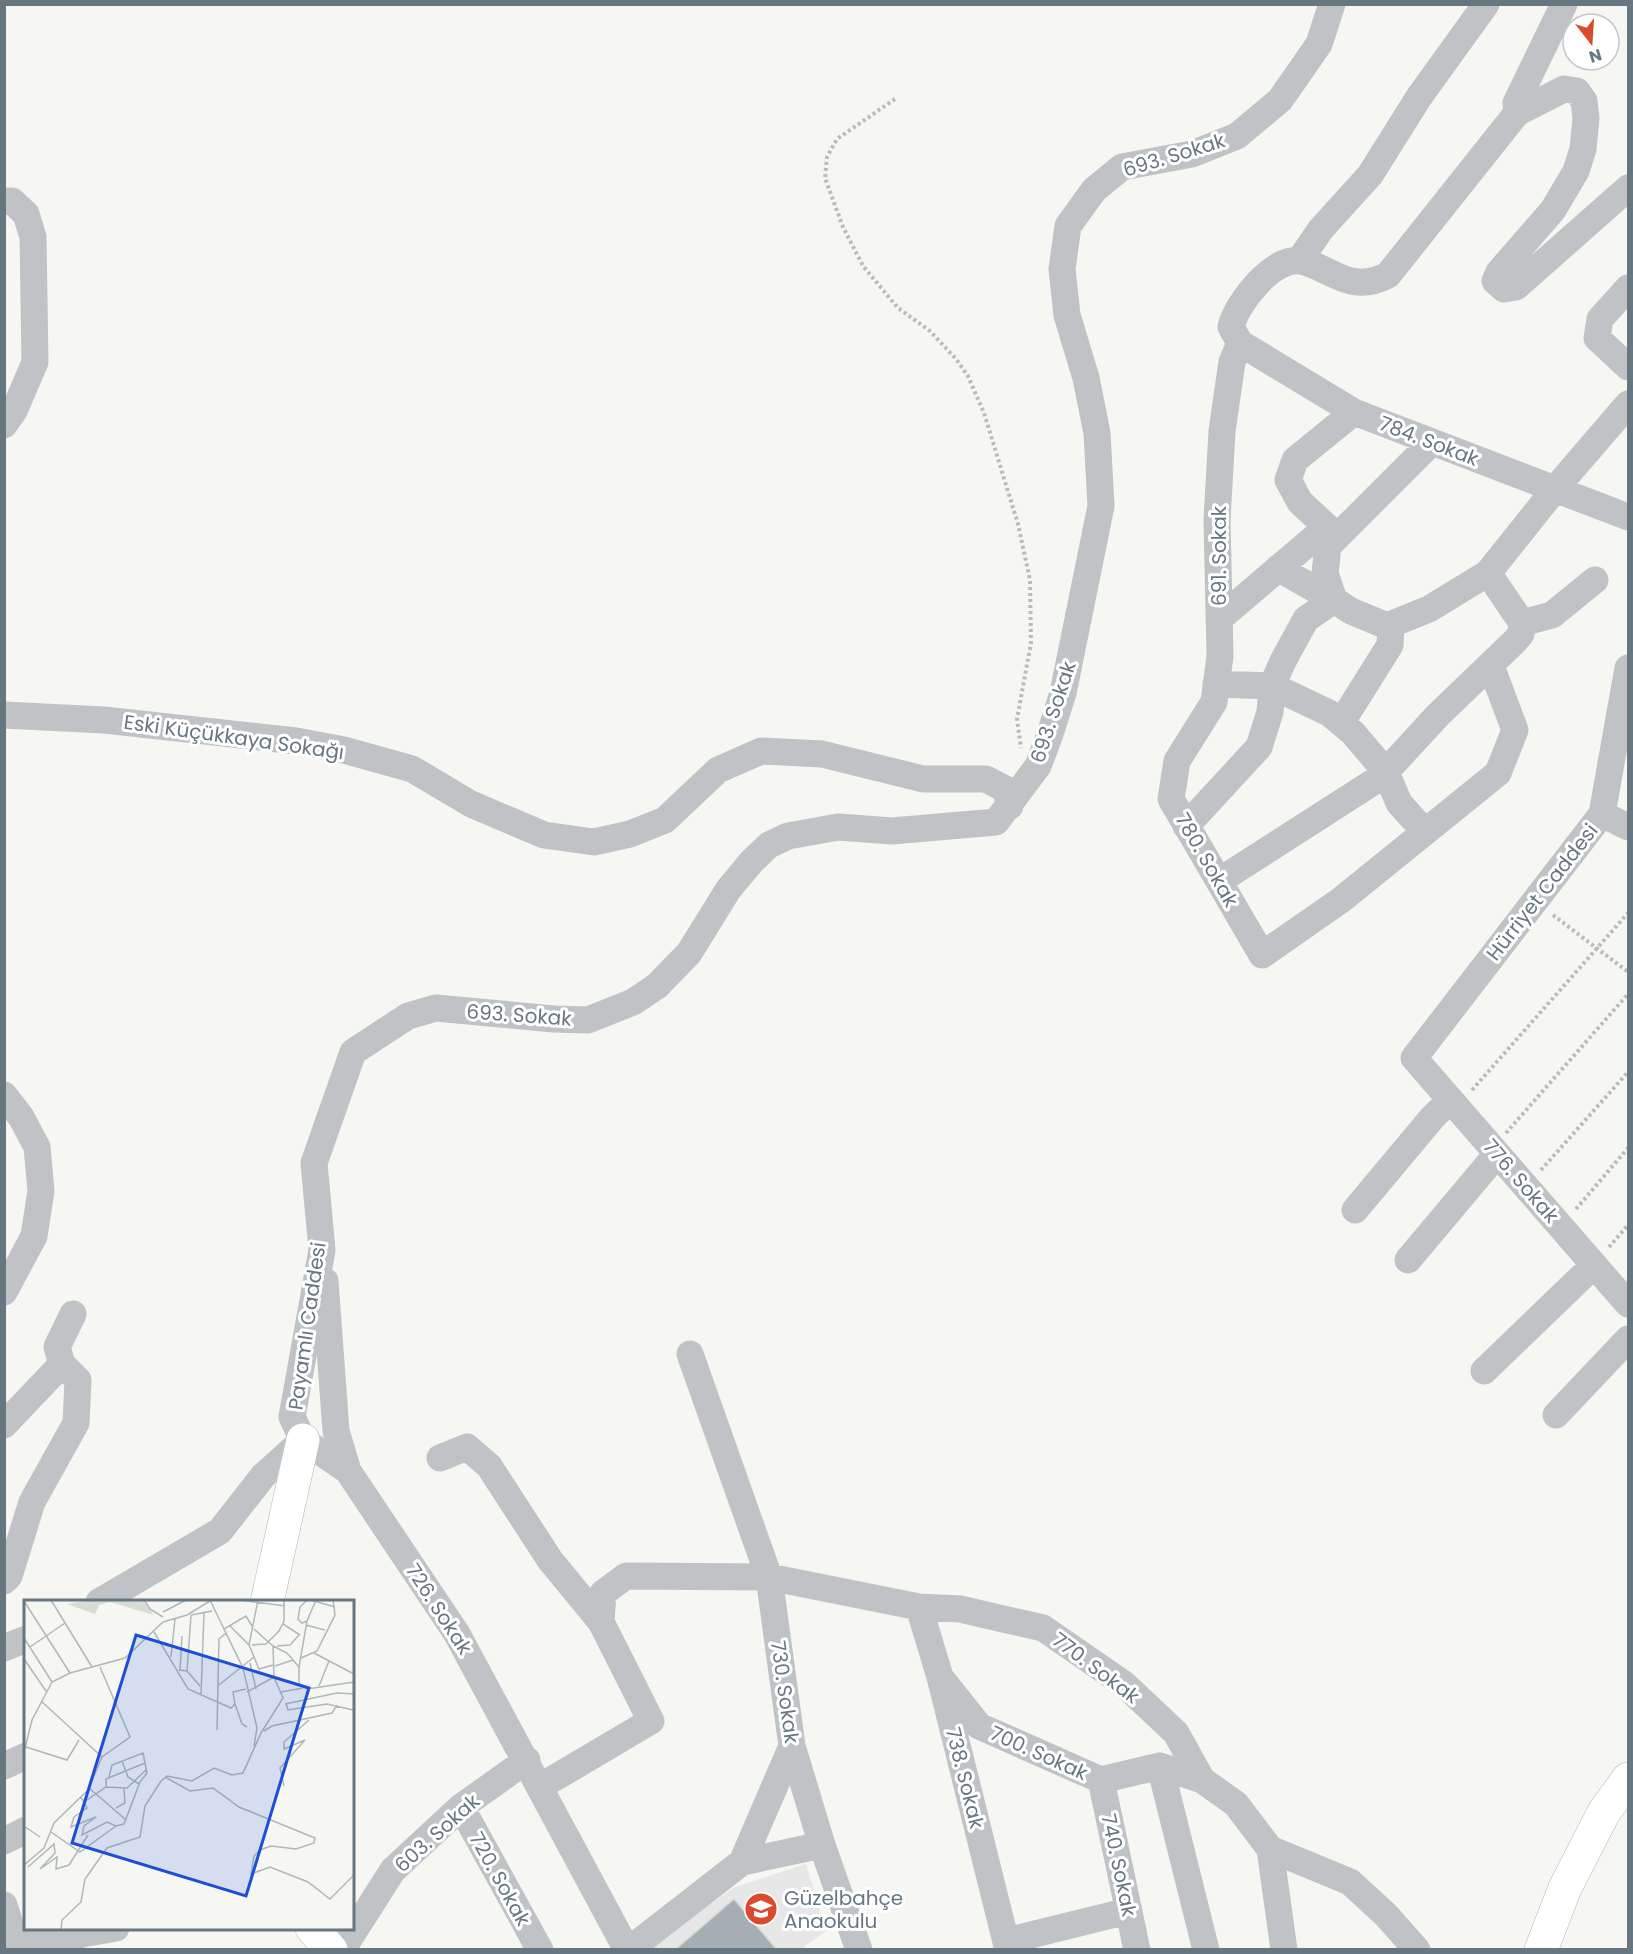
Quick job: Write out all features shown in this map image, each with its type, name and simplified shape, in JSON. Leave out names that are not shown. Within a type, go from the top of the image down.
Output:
[{"type":"main road","name":"Payamlı Caddesi","points":[[267,1600],[303,1440]]},
{"type":"main road","points":[[1545,1949],[1565,1888],[1604,1812],[1629,1779]]},
{"type":"main road","points":[[313,1930],[331,1950]]},
{"type":"street","name":"693. Sokak","points":[[353,1052],[408,1016],[436,1008],[588,1020],[614,1011],[657,986],[689,953],[728,890],[769,845],[810,830],[838,827],[892,831],[996,822],[1038,766],[1064,693],[1101,506],[1097,433],[1086,378],[1067,315],[1062,269],[1068,226],[1094,190],[1122,167],[1192,154],[1238,136],[1280,100],[1319,44],[1332,4]]},
{"type":"street","points":[[1299,261],[1321,229],[1370,175],[1419,98],[1486,4]]},
{"type":"street","points":[[1517,112],[1516,103],[1564,4]]},
{"type":"street","points":[[1240,343],[1231,327],[1235,312],[1270,272],[1284,264],[1299,261],[1345,279],[1368,282],[1388,275],[1517,112],[1564,88],[1582,95],[1586,118],[1583,149],[1576,171],[1553,210],[1496,276],[1501,288],[1512,289],[1527,278],[1629,188]]},
{"type":"street","points":[[4,201],[12,201],[26,214],[33,237],[34,362],[14,411],[4,425]]},
{"type":"street","points":[[1629,288],[1600,320],[1597,338],[1629,367]]},
{"type":"street","name":"784. Sokak","points":[[1240,343],[1353,412],[1629,517]]},
{"type":"street","name":"691. Sokak","points":[[1177,760],[1214,702],[1220,656],[1217,520],[1222,431],[1232,362],[1240,343]]},
{"type":"street","points":[[1387,626],[1429,609],[1488,573],[1555,489],[1629,404]]},
{"type":"street","points":[[1334,600],[1325,573],[1328,536],[1300,502],[1288,480],[1294,460],[1353,412]]},
{"type":"street","points":[[1219,619],[1278,568],[1328,536],[1432,442]]},
{"type":"street","points":[[1278,568],[1351,611],[1391,628],[1390,645],[1341,723]]},
{"type":"street","points":[[1219,881],[1386,772],[1438,715],[1491,666],[1521,634],[1522,623],[1488,573]]},
{"type":"street","points":[[1522,623],[1552,615],[1595,580]]},
{"type":"street","points":[[1186,826],[1259,747],[1270,712],[1272,686],[1306,619],[1334,600]]},
{"type":"street","points":[[1216,684],[1272,686],[1329,713],[1353,733],[1386,772],[1399,803],[1425,832],[1498,773],[1515,730],[1491,666]]},
{"type":"street","name":"Hürriyet Caddesi","points":[[1414,1058],[1602,814],[1629,668]]},
{"type":"street","name":"Eski Küçükkaya Sokağı","points":[[4,715],[104,720],[296,741],[344,750],[412,770],[471,804],[544,835],[568,840],[594,842],[649,828],[665,820],[718,770],[761,751],[822,754],[923,779],[986,779],[1005,789],[1010,806]]},
{"type":"street","name":"780. Sokak","points":[[1177,760],[1172,799],[1262,955],[1341,900],[1425,832]]},
{"type":"street","points":[[1602,814],[1629,827]]},
{"type":"street","name":"Payamlı Caddesi","points":[[303,1440],[292,1417],[322,1250],[314,1163],[353,1052]]},
{"type":"street","name":"776. Sokak","points":[[1414,1058],[1629,1304]]},
{"type":"street","points":[[4,1095],[21,1117],[37,1148],[41,1191],[34,1236],[4,1292]]},
{"type":"street","points":[[1354,1210],[1432,1118],[1453,1104]]},
{"type":"street","points":[[1408,1260],[1495,1151]]},
{"type":"street","name":"726. Sokak","points":[[322,1250],[330,1323],[336,1431],[348,1471],[457,1634],[628,1950]]},
{"type":"street","points":[[1484,1371],[1594,1265]]},
{"type":"street","points":[[4,1581],[9,1576],[32,1502],[76,1423],[78,1380],[62,1364],[57,1347],[73,1314]]},
{"type":"street","points":[[1556,1415],[1629,1338]]},
{"type":"street","name":"730. Sokak","points":[[690,1354],[769,1577],[792,1746],[822,1845],[859,1950]]},
{"type":"street","points":[[4,1425],[62,1364]]},
{"type":"street","points":[[102,1600],[220,1531],[263,1476],[303,1440],[348,1471]]},
{"type":"street","points":[[440,1458],[467,1446],[489,1466],[550,1560],[602,1622],[651,1721],[541,1786]]},
{"type":"street","points":[[602,1622],[603,1593],[626,1576],[769,1577],[919,1607]]},
{"type":"street","name":"738. Sokak","points":[[919,1607],[940,1677],[1007,1945]]},
{"type":"street","name":"770. Sokak","points":[[919,1607],[960,1609],[1043,1628],[1124,1684],[1150,1708],[1176,1733],[1202,1780]]},
{"type":"street","points":[[4,1648],[24,1640]]},
{"type":"street","name":"700. Sokak","points":[[940,1677],[979,1726],[1101,1780],[1160,1766]]},
{"type":"street","points":[[742,1862],[792,1746]]},
{"type":"street","points":[[4,1766],[24,1757]]},
{"type":"street","name":"603. Sokak","points":[[342,1950],[393,1870],[461,1807],[527,1760]]},
{"type":"street","points":[[1160,1766],[1202,1780],[1236,1804],[1270,1849],[1291,1860],[1350,1882],[1386,1915],[1417,1950]]},
{"type":"street","points":[[1160,1766],[1206,1950]]},
{"type":"street","name":"740. Sokak","points":[[1101,1780],[1137,1950]]},
{"type":"street","name":"720. Sokak","points":[[461,1807],[540,1950]]},
{"type":"street","points":[[4,1841],[24,1831]]},
{"type":"street","points":[[628,1950],[742,1862],[822,1845]]},
{"type":"street","points":[[1270,1849],[1284,1950]]},
{"type":"street","points":[[4,1905],[10,1943],[62,1944],[112,1930]]},
{"type":"street","points":[[1007,1945],[1128,1911]]},
{"type":"path","points":[[895,99],[837,139],[827,157],[827,188],[863,266],[898,308],[930,331],[950,352],[968,376],[984,413],[1018,524],[1030,580],[1033,621],[1031,644],[1017,718],[1020,746],[1038,766]]},
{"type":"path","points":[[1535,901],[1596,950],[1629,972]]},
{"type":"path","points":[[1453,1104],[1629,913]]},
{"type":"path","points":[[1495,1151],[1629,994]]},
{"type":"path","points":[[1526,1187],[1629,1072]]},
{"type":"path","points":[[1560,1227],[1629,1148]]},
{"type":"path","points":[[1594,1265],[1629,1226]]},
{"type":"shaded area","name":"Güzelbahçe Anaokulu","points":[[806,1864],[826,1931],[801,1949],[647,1948],[735,1887]]},
{"type":"building","name":"Güzelbahçe Anaokulu","points":[[734,1899],[777,1950],[675,1950]]},
{"type":"place","name":"Güzelbahçe Anaokulu","points":[[761,1909]]}]
